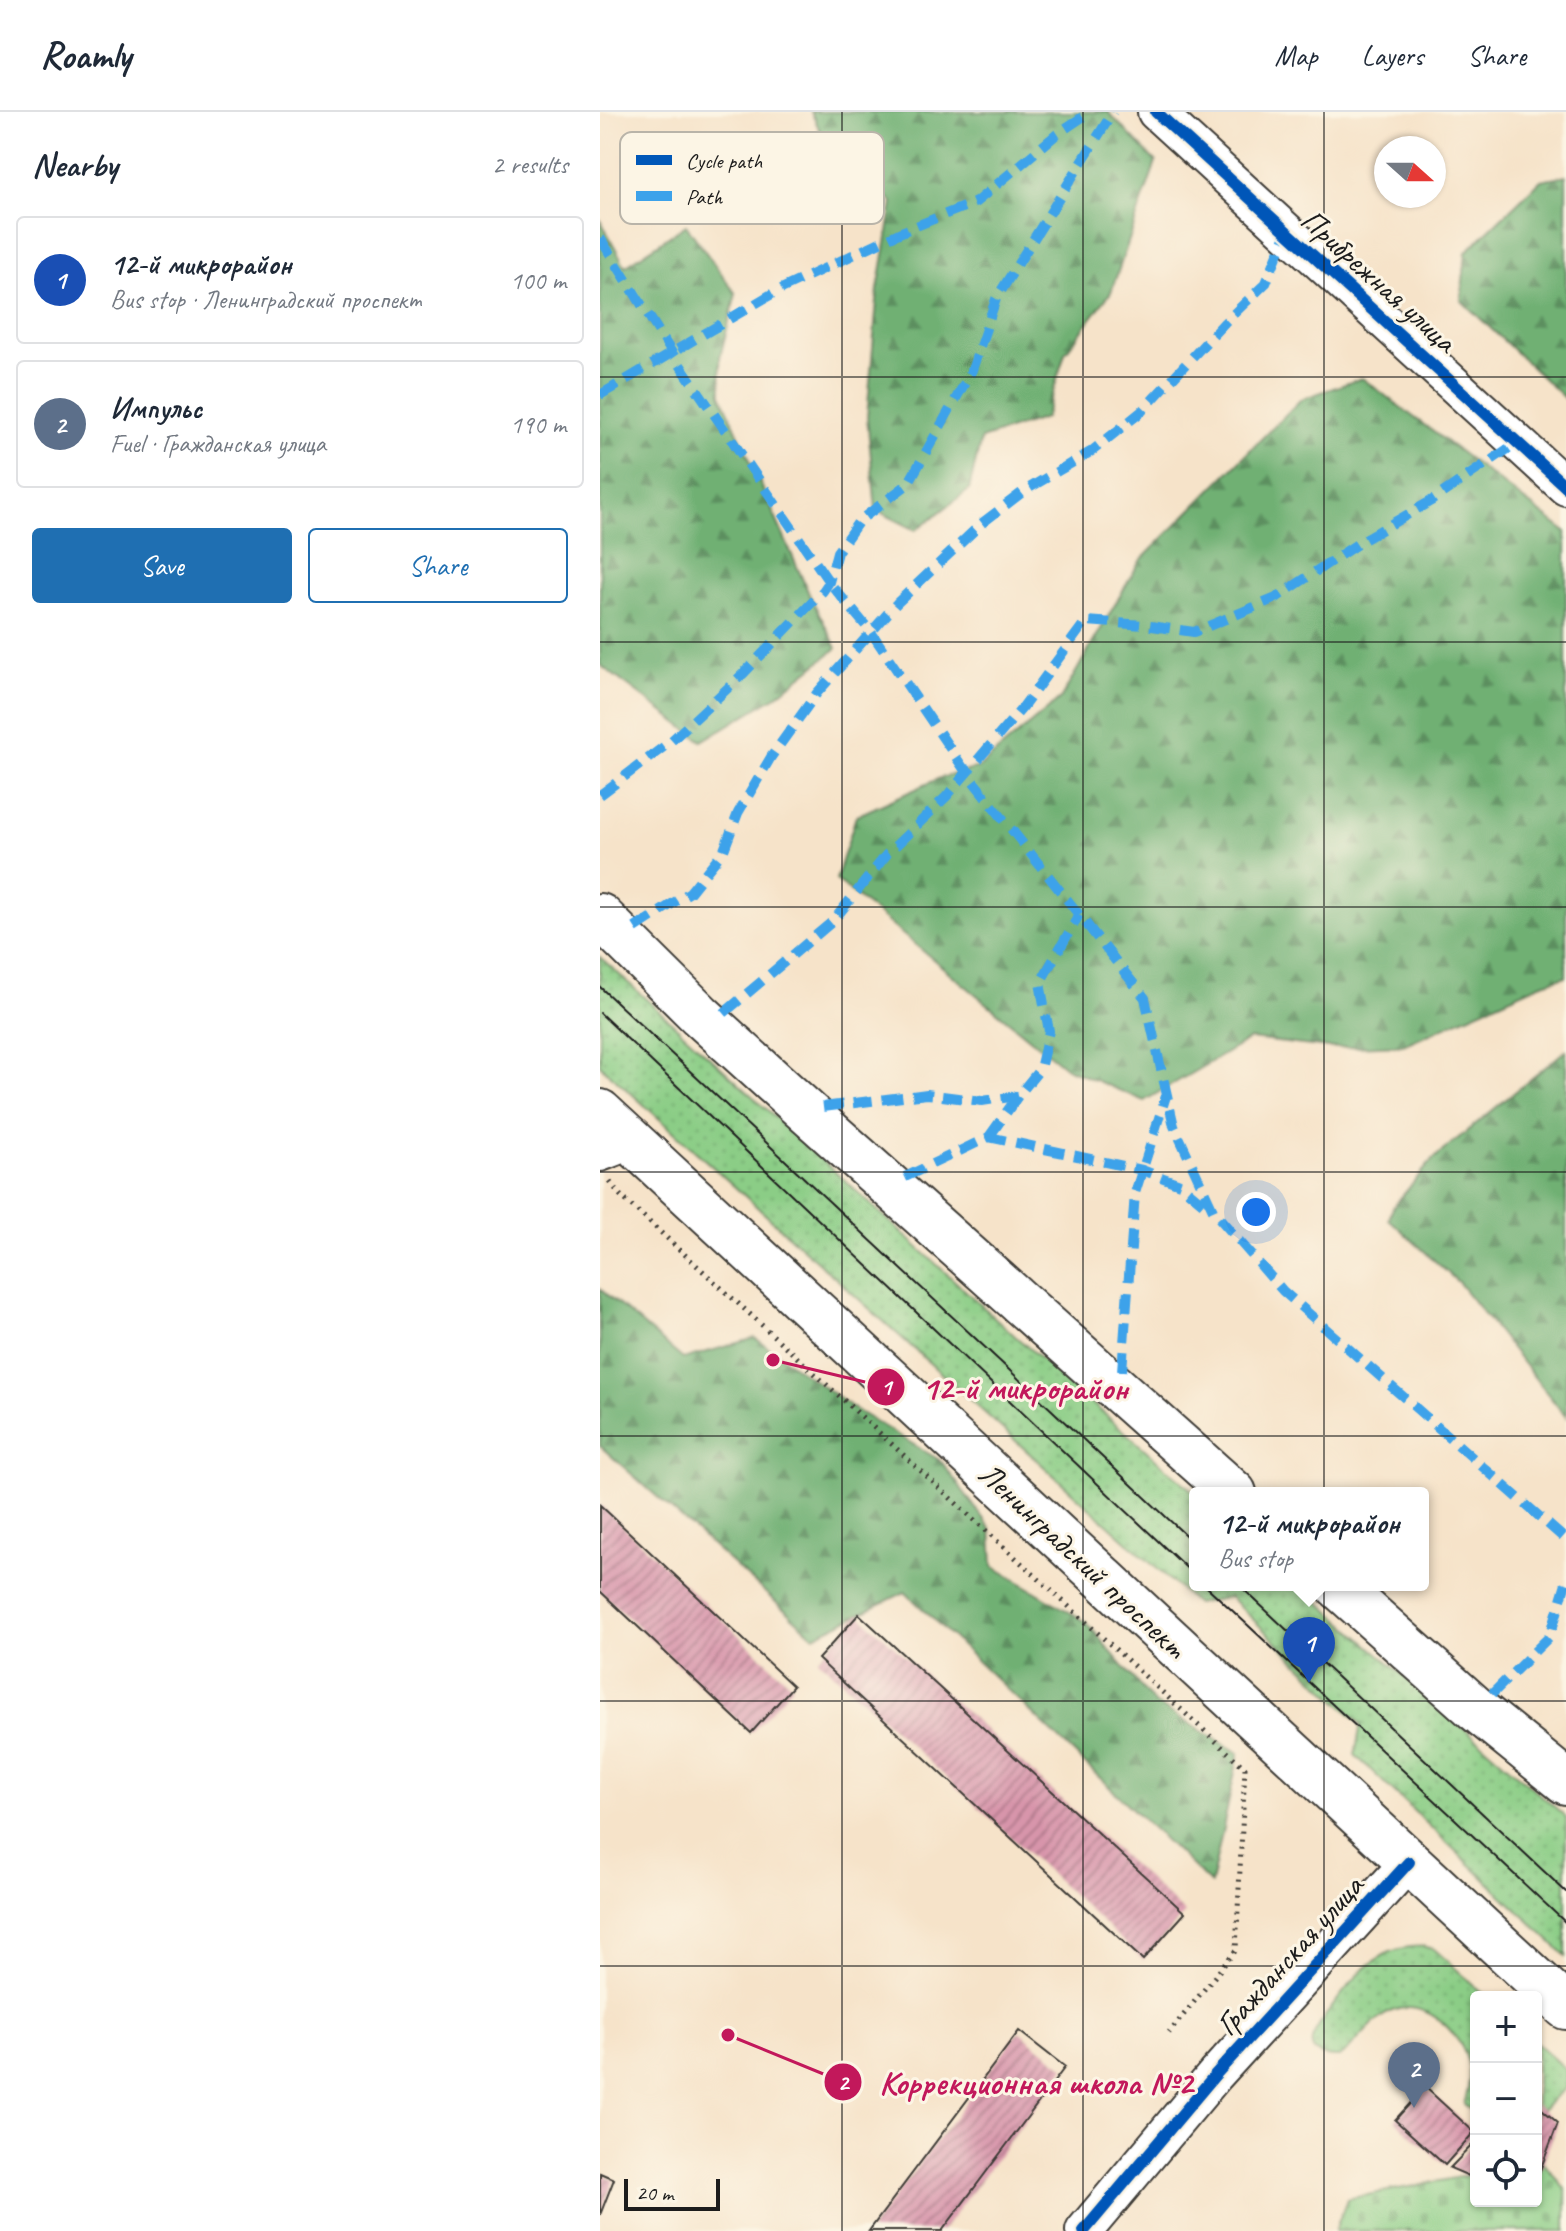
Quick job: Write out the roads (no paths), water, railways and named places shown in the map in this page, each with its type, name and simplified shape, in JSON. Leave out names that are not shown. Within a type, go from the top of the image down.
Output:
[{"type":"main road","points":[[600,916],[700,1015],[1227,1487]]},
{"type":"main road","name":"Ленинградский проспект","points":[[609,1146],[1409,1862],[1566,2007]]},
{"type":"main road","points":[[1344,1591],[1477,1710],[1566,1782]]},
{"type":"street","name":"Прибрежная улица","points":[[1156,112],[1566,487]]},
{"type":"street","name":"Гражданская улица","points":[[1084,2231],[1215,2075],[1409,1862]]},
{"type":"tram line","points":[[600,987],[1189,1538]]},
{"type":"tram line","points":[[600,1013],[1189,1570]]},
{"type":"tram line","points":[[1211,1591],[1566,1923]]},
{"type":"tram line","points":[[1245,1591],[1566,1892]]},
{"type":"place","name":"12-й микрорайон","points":[[773,1360]]},
{"type":"place","name":"12-й микрорайон","points":[[1309,1683]]},
{"type":"place","name":"Коррекционная школа №2","points":[[728,2035]]},
{"type":"place","name":"Импульс","points":[[1414,2108]]}]
